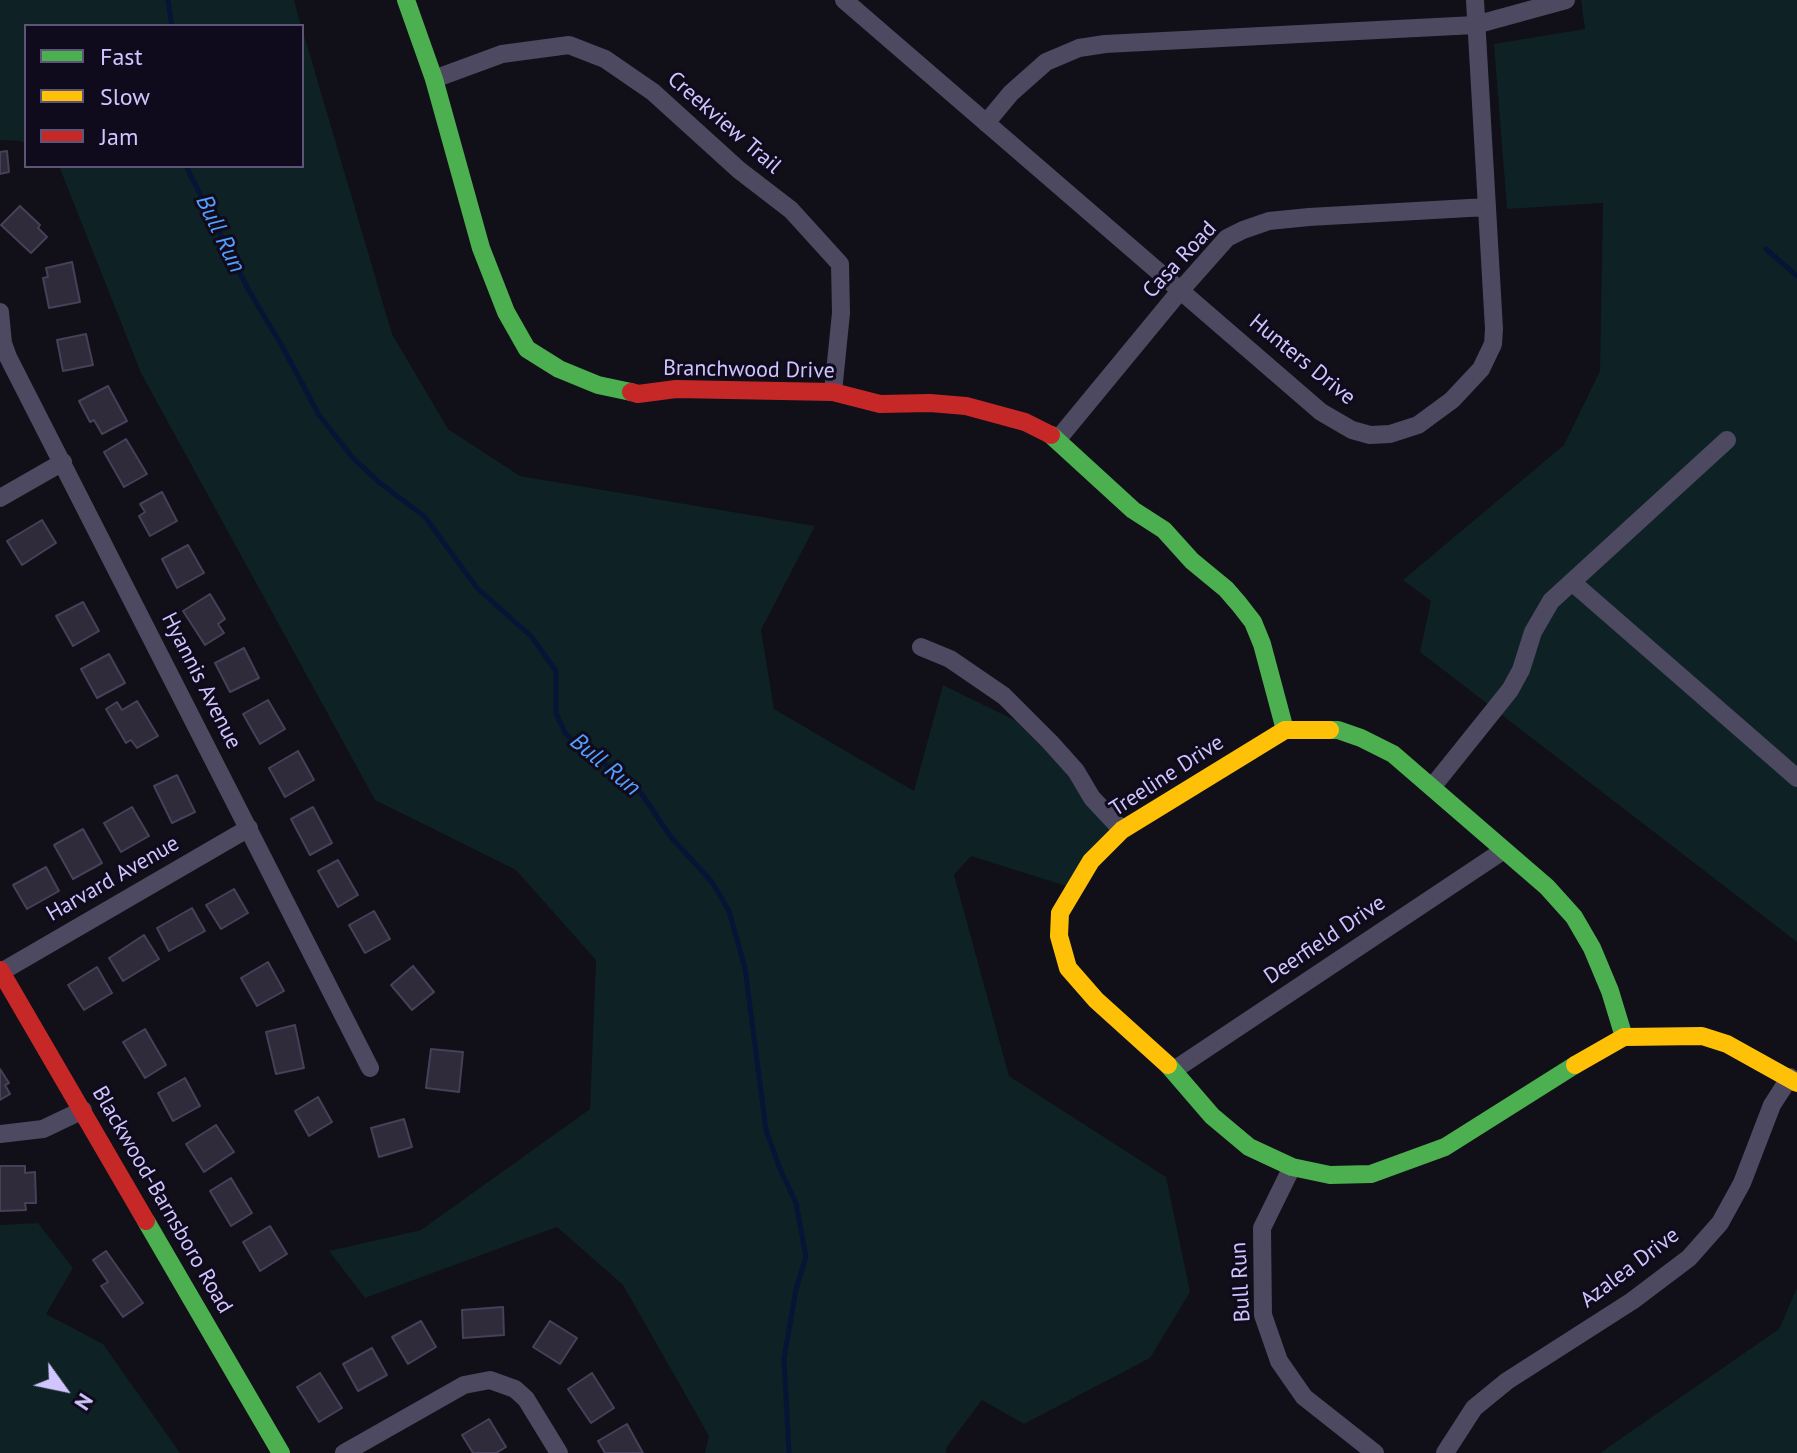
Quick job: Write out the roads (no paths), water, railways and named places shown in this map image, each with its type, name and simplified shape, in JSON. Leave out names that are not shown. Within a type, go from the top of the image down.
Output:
[{"type":"street","name":"Branchwood Drive","points":[[406,0],[434,79],[481,248],[506,312],[527,349],[559,369],[598,385],[638,394],[676,389],[833,392],[880,404],[930,403],[995,412],[1025,422],[1058,439],[1079,463],[1133,510],[1164,530],[1192,561],[1239,604],[1253,622],[1262,644],[1285,730]]},
{"type":"street","name":"Hunters Drive","points":[[848,1],[1321,412],[1352,430],[1370,435],[1390,434],[1418,425],[1452,400],[1481,369],[1493,344],[1475,0]]},
{"type":"street","points":[[986,123],[1011,93],[1046,62],[1079,48],[1105,44],[1475,25],[1566,0]]},
{"type":"street","name":"Creekview Trail","points":[[434,79],[502,54],[569,45],[605,59],[653,92],[739,170],[791,210],[840,264],[841,313],[833,392]]},
{"type":"street","name":"Casa Road","points":[[1058,439],[1227,238],[1269,221],[1487,207]]},
{"type":"street","name":"Hyannis Avenue","points":[[0,312],[3,343],[8,357],[370,1068]]},
{"type":"street","points":[[1433,786],[1510,690],[1521,670],[1533,632],[1551,601],[1727,440]]},
{"type":"street","points":[[0,498],[63,462]]},
{"type":"street","points":[[1572,582],[1797,778]]},
{"type":"street","points":[[921,647],[950,659],[1004,696],[1076,771],[1092,798],[1122,830]]},
{"type":"street","points":[[1285,730],[1338,730],[1393,754],[1529,869],[1574,917],[1598,962],[1624,1037]]},
{"type":"street","name":"Treeline Drive","points":[[1285,730],[1122,830],[1091,861],[1060,913],[1059,936],[1068,968],[1107,1011],[1174,1070],[1212,1116],[1249,1147],[1292,1167],[1330,1175],[1371,1174],[1445,1147],[1538,1086],[1624,1037],[1702,1036],[1727,1044],[1793,1080]]},
{"type":"street","name":"Harvard Avenue","points":[[1,971],[249,828]]},
{"type":"street","name":"Deerfield Drive","points":[[1174,1070],[1504,850]]},
{"type":"street","name":"Blackwood-Barnsboro Road","points":[[1,971],[281,1453]]},
{"type":"street","name":"Azalea Drive","points":[[1445,1453],[1474,1408],[1507,1381],[1632,1301],[1689,1258],[1720,1223],[1742,1183],[1772,1105],[1793,1080]]},
{"type":"street","points":[[0,1134],[43,1129],[83,1110]]},
{"type":"street","name":"Bull Run","points":[[1292,1167],[1262,1228],[1263,1315],[1279,1361],[1304,1397],[1375,1453]]},
{"type":"street","points":[[344,1453],[464,1385],[490,1380],[515,1389],[526,1399],[559,1453]]},
{"type":"waterway","name":"Bull Run","points":[[168,0],[172,24]]},
{"type":"waterway","name":"Bull Run","points":[[187,168],[248,289],[319,415],[353,458],[425,517],[477,588],[532,637],[556,671],[556,713],[565,733],[581,749],[623,776],[641,793],[670,836],[712,882],[729,911],[745,968],[766,1130],[796,1203],[806,1257],[796,1289],[784,1359],[789,1453]]},
{"type":"waterway","points":[[1766,249],[1797,276]]}]
